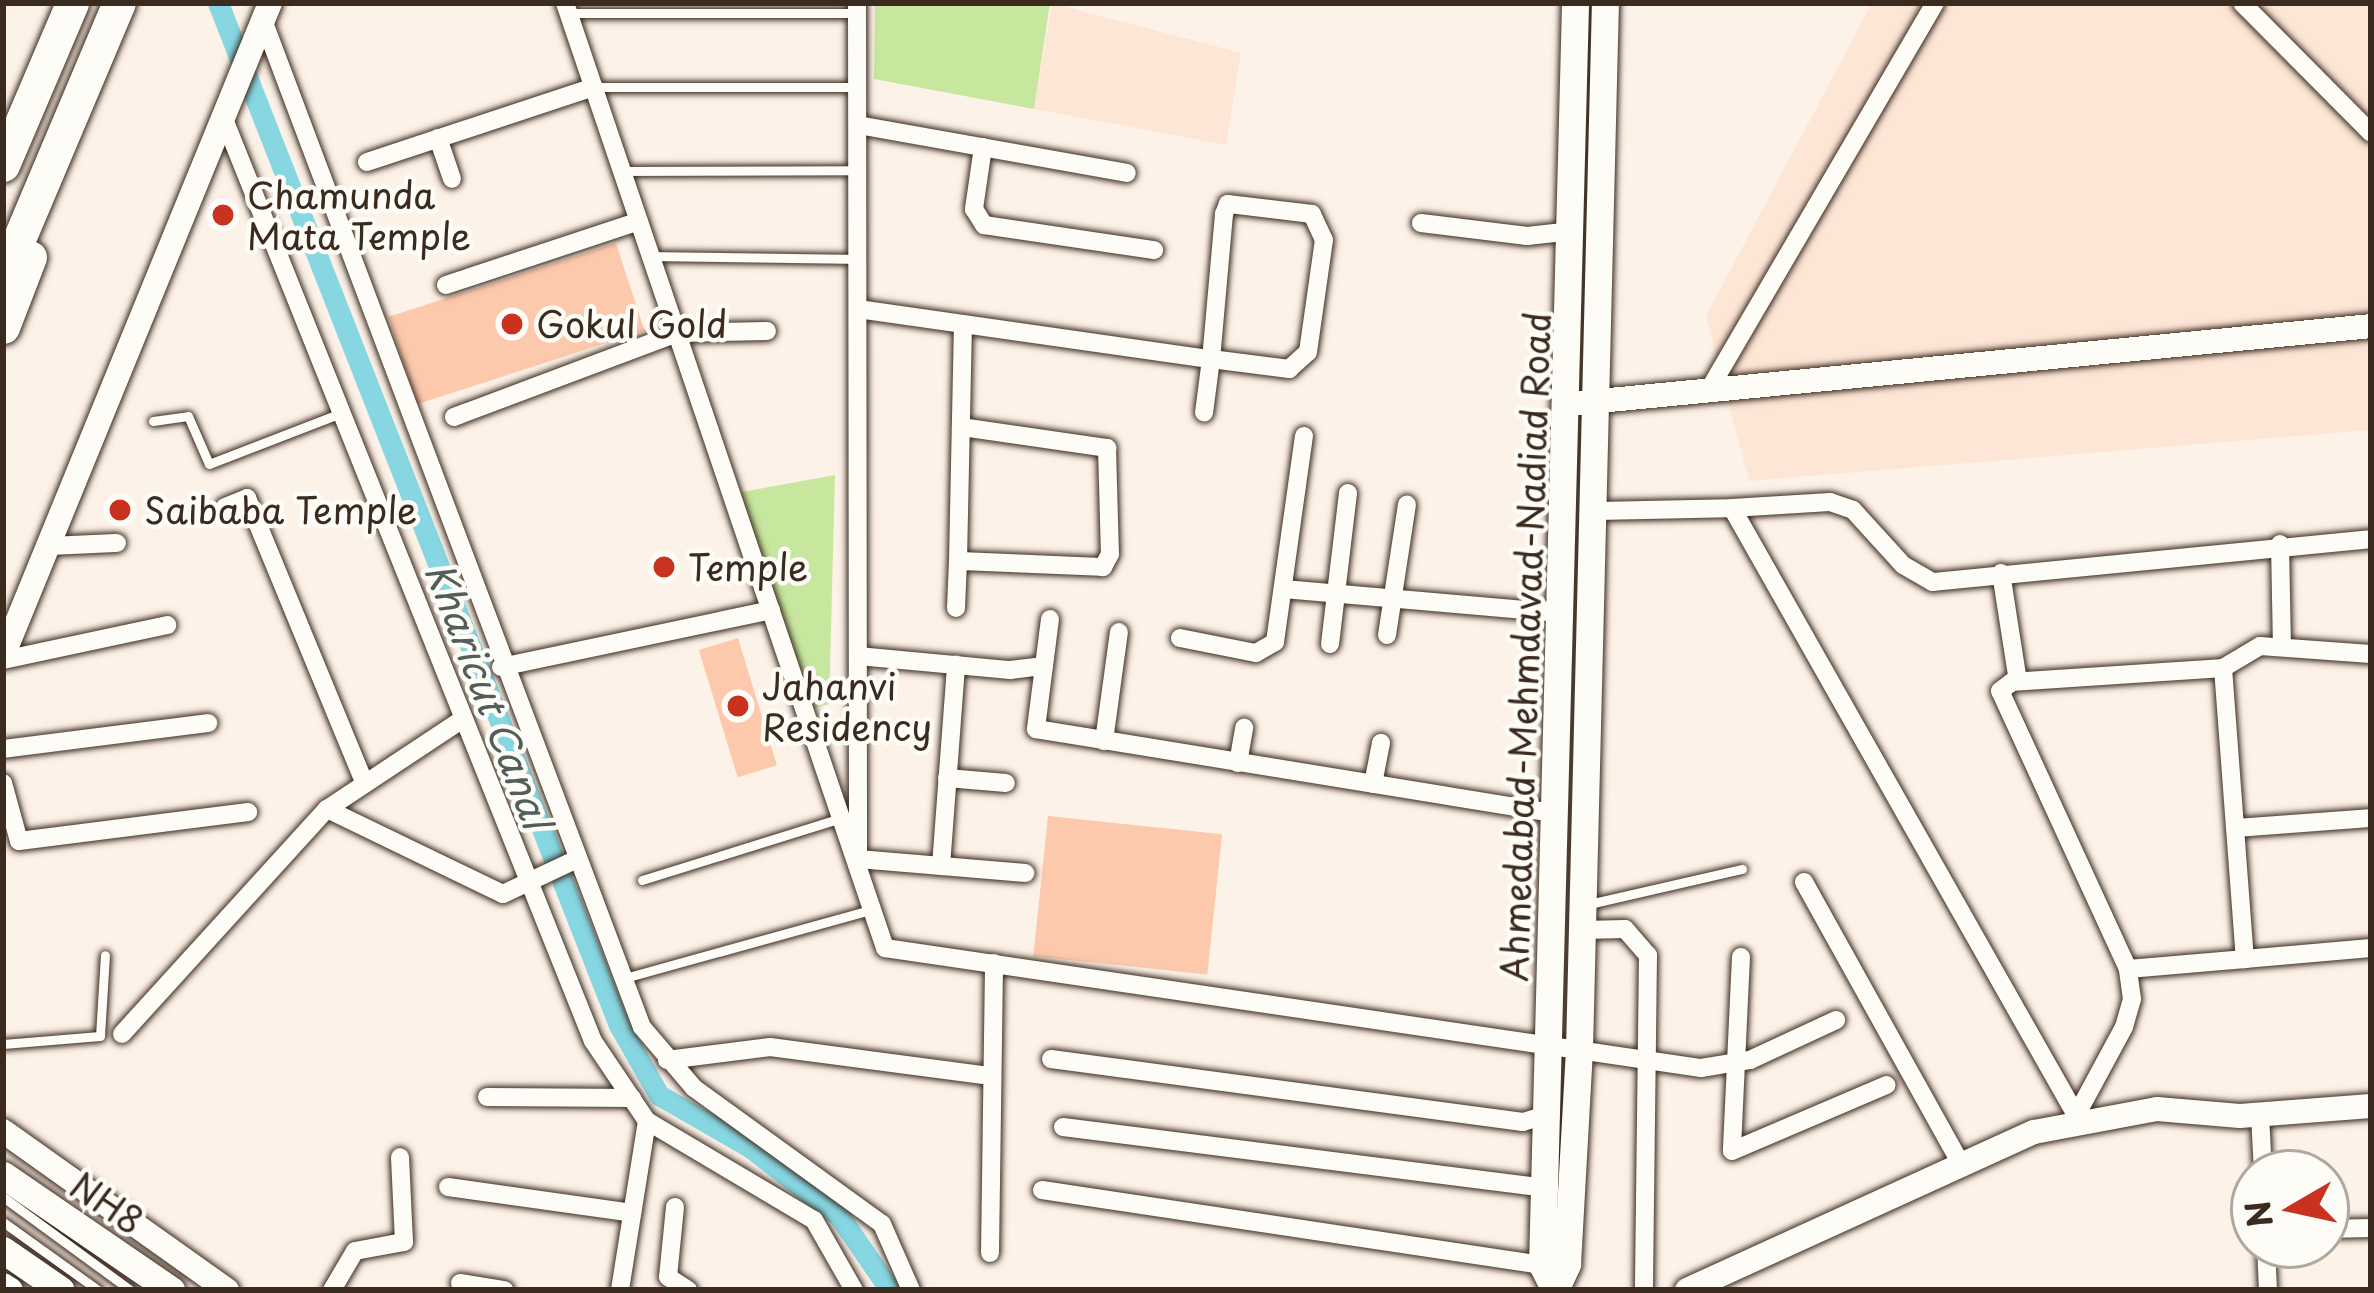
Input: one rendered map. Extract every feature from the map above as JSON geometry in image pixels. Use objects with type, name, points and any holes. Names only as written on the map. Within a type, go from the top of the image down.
[{"type":"highway","points":[[3,165],[71,3]]},
{"type":"highway","points":[[3,277],[118,3]]},
{"type":"highway","points":[[3,327],[43,222],[56,151]]},
{"type":"main road","name":"Ahmedabad-Mehmdavad-Nadiad Road","points":[[1550,1282],[1544,1188],[1559,613],[1582,403],[1574,231],[1575,3]]},
{"type":"main road","points":[[1550,1282],[1567,1264],[1579,1048],[1594,511],[1582,403],[1605,3]]},
{"type":"main road","name":"NH8","points":[[3,1175],[150,1285]]},
{"type":"main road","points":[[3,1250],[50,1287]]},
{"type":"street","points":[[1710,388],[1935,3]]},
{"type":"street","points":[[2242,3],[2371,133]]},
{"type":"street","points":[[567,8],[885,948],[1649,1059],[1733,1065],[1836,1020]]},
{"type":"street","points":[[857,8],[858,864]]},
{"type":"street","points":[[3,658],[266,11]]},
{"type":"street","points":[[266,11],[501,668],[621,980],[668,1060],[694,1088],[882,1224],[911,1290]]},
{"type":"street","points":[[367,161],[594,87]]},
{"type":"street","points":[[222,114],[464,719],[535,878],[593,1041],[647,1121],[814,1220],[854,1290]]},
{"type":"street","points":[[857,125],[1127,173]]},
{"type":"street","points":[[438,138],[452,179]]},
{"type":"street","points":[[983,147],[974,209],[984,225],[1154,250]]},
{"type":"street","points":[[858,309],[1211,359],[1289,369],[1304,363],[1324,240],[1312,214],[1228,204],[1211,359],[1204,413]]},
{"type":"street","points":[[446,285],[639,221]]},
{"type":"street","points":[[1421,224],[1527,236],[1574,231]]},
{"type":"street","points":[[956,608],[963,324]]},
{"type":"street","points":[[1582,403],[2371,326]]},
{"type":"street","points":[[454,417],[678,333],[767,331]]},
{"type":"street","points":[[958,561],[1085,570],[1103,567],[1110,554],[1107,448],[961,427]]},
{"type":"street","points":[[1180,638],[1268,651],[1284,589],[1304,436]]},
{"type":"street","points":[[1330,644],[1348,493]]},
{"type":"street","points":[[225,507],[247,498],[365,784]]},
{"type":"street","points":[[1594,511],[1829,502],[1852,510],[1915,576],[1933,582],[2280,544],[2371,539]]},
{"type":"street","points":[[1387,635],[1407,505]]},
{"type":"street","points":[[1732,508],[2073,1120]]},
{"type":"street","points":[[48,546],[117,542]]},
{"type":"street","points":[[2280,544],[2282,646]]},
{"type":"street","points":[[2001,573],[2018,681]]},
{"type":"street","points":[[1284,589],[1559,613]]},
{"type":"street","points":[[501,668],[771,610]]},
{"type":"street","points":[[1050,619],[1036,730],[1553,813]]},
{"type":"street","points":[[3,658],[167,626]]},
{"type":"street","points":[[1104,741],[1119,632]]},
{"type":"street","points":[[2246,958],[2223,668],[2234,655],[2282,646],[2371,654]]},
{"type":"street","points":[[858,656],[956,665],[1044,666]]},
{"type":"street","points":[[941,866],[956,665]]},
{"type":"street","points":[[2073,1120],[2124,1027],[2132,999],[2128,969],[2096,888],[2000,691],[2018,681],[2223,668]]},
{"type":"street","points":[[122,1034],[327,809],[464,719]]},
{"type":"street","points":[[3,748],[208,723]]},
{"type":"street","points":[[1238,763],[1244,728]]},
{"type":"street","points":[[1373,784],[1381,743]]},
{"type":"street","points":[[947,778],[1006,783]]},
{"type":"street","points":[[3,783],[19,841],[248,812]]},
{"type":"street","points":[[327,809],[503,894],[573,861]]},
{"type":"street","points":[[2235,828],[2371,818]]},
{"type":"street","points":[[858,864],[1024,873]]},
{"type":"street","points":[[1804,882],[1962,1166]]},
{"type":"street","points":[[1583,918],[1625,929],[1642,940],[1649,1059],[1644,1290]]},
{"type":"street","points":[[2128,969],[2371,949]]},
{"type":"street","points":[[1741,957],[1728,1140],[1736,1153],[1887,1084]]},
{"type":"street","points":[[990,1253],[994,963]]},
{"type":"street","points":[[668,1060],[770,1047],[989,1076]]},
{"type":"street","points":[[1051,1059],[1522,1121],[1546,1115]]},
{"type":"street","points":[[487,1097],[632,1098]]},
{"type":"street","points":[[1687,1290],[2073,1120],[2157,1109],[2260,1115],[2371,1106]]},
{"type":"street","points":[[2260,1115],[2262,1149]]},
{"type":"street","points":[[620,1290],[647,1121]]},
{"type":"street","points":[[1063,1127],[1544,1188]]},
{"type":"street","points":[[3,1131],[227,1290]]},
{"type":"street","points":[[332,1290],[356,1251],[404,1242],[400,1157]]},
{"type":"street","points":[[448,1187],[632,1213]]},
{"type":"street","points":[[1042,1190],[1550,1282]]},
{"type":"street","points":[[675,1207],[668,1277],[688,1290]]},
{"type":"street","points":[[150,1285],[168,1247]]},
{"type":"street","points":[[460,1282],[504,1290]]},
{"type":"street","points":[[3,1285],[10,1290]]},
{"type":"lane","points":[[567,8],[857,8]]},
{"type":"lane","points":[[594,87],[857,87]]},
{"type":"lane","points":[[621,171],[858,170]]},
{"type":"lane","points":[[651,256],[857,259]]},
{"type":"lane","points":[[153,421],[188,416],[209,464],[344,412]]},
{"type":"lane","points":[[642,880],[841,818]]},
{"type":"lane","points":[[1583,918],[1742,869]]},
{"type":"lane","points":[[621,980],[872,909]]},
{"type":"lane","points":[[3,1044],[100,1036],[105,956]]},
{"type":"lane","points":[[3,1197],[150,1285]]},
{"type":"lane","points":[[3,1222],[98,1290]]},
{"type":"shaded area","points":[[1052,3],[1241,53],[1226,145],[1034,109]]},
{"type":"shaded area","points":[[1872,3],[2371,3],[2371,430],[1749,481],[1706,316]]},
{"type":"green space","points":[[875,3],[1050,3],[1034,109],[874,79]]},
{"type":"green space","points":[[835,475],[829,704],[805,711],[731,494]]},
{"type":"building","name":"Gokul Gold","points":[[616,243],[644,330],[417,404],[389,317]]},
{"type":"building","name":"Jahanvi Residency","points":[[738,638],[777,765],[738,777],[699,650]]},
{"type":"building","points":[[1048,816],[1222,834],[1207,975],[1033,956]]},
{"type":"waterway","name":"Kharicut Canal","points":[[218,3],[619,1025],[659,1095],[751,1148],[840,1217],[890,1290]]},
{"type":"place","name":"Chamunda Mata Temple","points":[[223,215]]},
{"type":"place","name":"Gokul Gold","points":[[512,324]]},
{"type":"place","name":"Saibaba Temple","points":[[120,510]]},
{"type":"place","name":"Temple","points":[[664,567]]},
{"type":"place","name":"Jahanvi Residency","points":[[738,706]]}]
